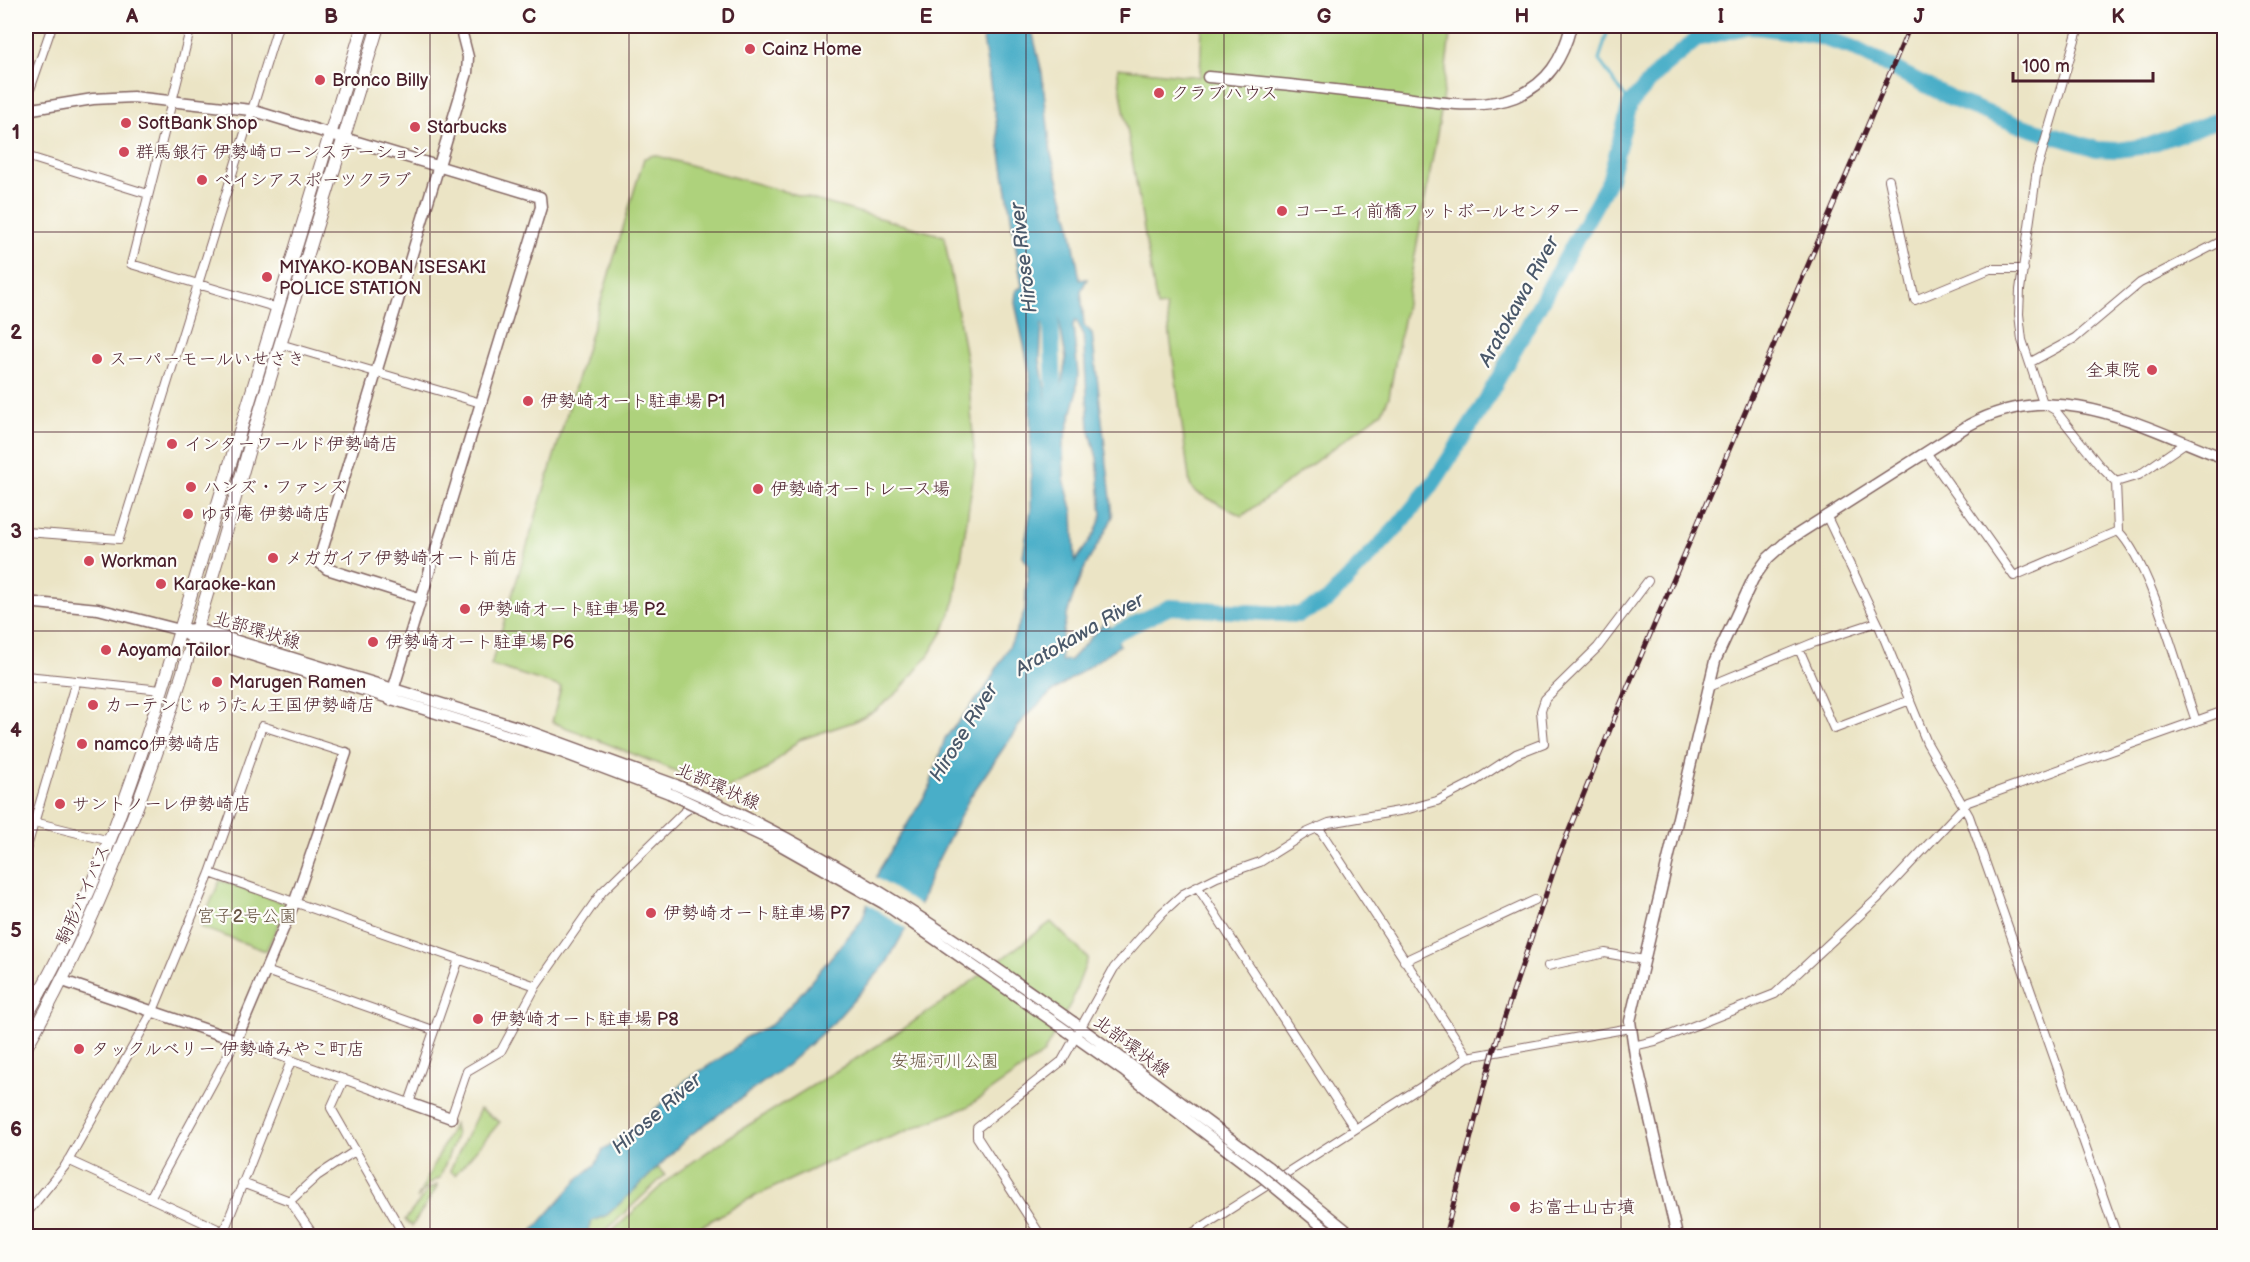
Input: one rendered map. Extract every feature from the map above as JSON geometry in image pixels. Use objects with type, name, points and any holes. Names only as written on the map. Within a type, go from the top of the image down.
[{"type":"main road","name":"駒形バイパス","points":[[26,1017],[66,942],[110,841],[180,630],[363,26]]},
{"type":"main road","name":"駒形バイパス","points":[[26,1047],[63,981],[103,896],[146,788],[195,634],[280,344],[378,26]]},
{"type":"street","points":[[26,101],[52,26]]},
{"type":"street","points":[[191,26],[131,264],[278,308]]},
{"type":"street","points":[[26,532],[119,539],[278,26]]},
{"type":"street","points":[[422,599],[327,569],[320,560],[467,73],[468,57],[460,26]]},
{"type":"street","points":[[1208,77],[1448,102],[1493,102],[1516,97],[1546,78],[1563,54],[1572,26]]},
{"type":"street","points":[[2079,26],[2037,169],[2030,204],[2019,314],[2022,340],[2043,403],[2055,410],[2098,464],[2116,482],[2118,531],[2124,537],[2148,580],[2196,721]]},
{"type":"street","points":[[26,110],[93,99],[133,97],[172,99],[251,110],[540,197],[541,202],[392,695]]},
{"type":"street","points":[[26,156],[148,194]]},
{"type":"street","points":[[1890,180],[1915,300],[1990,269],[2024,269]]},
{"type":"street","points":[[2031,362],[2075,338],[2140,283],[2224,240]]},
{"type":"street","points":[[280,344],[481,403]]},
{"type":"street","points":[[1677,1236],[1633,1046],[1630,1015],[1715,661],[1753,579],[1768,558],[1826,515],[1988,415],[2019,405],[2043,403],[2096,409],[2224,458]]},
{"type":"street","points":[[2116,482],[2139,475],[2185,443]]},
{"type":"street","points":[[1926,452],[2014,576],[2118,531]]},
{"type":"street","points":[[1826,515],[1877,622],[1936,762],[1969,816],[2117,1236]]},
{"type":"street","points":[[1041,1236],[976,1134],[977,1128],[1054,1069],[1074,1029],[1135,943],[1174,902],[1197,886],[1260,862],[1318,827],[1341,819],[1405,810],[1437,801],[1472,783],[1516,754],[1544,743],[1541,711],[1545,699],[1598,647],[1648,581]]},
{"type":"street","name":"北部環状線","points":[[26,602],[98,609],[195,634],[392,695],[673,789],[775,842],[883,903],[1074,1029],[1268,1167],[1353,1236]]},
{"type":"street","points":[[1709,686],[1798,649],[1877,622]]},
{"type":"street","points":[[1798,649],[1834,729],[1910,700]]},
{"type":"street","points":[[26,676],[161,690]]},
{"type":"street","points":[[26,850],[30,821],[76,681]]},
{"type":"street","points":[[1633,1046],[1666,1037],[1775,994],[1878,898],[1962,806],[2224,711]]},
{"type":"street","points":[[26,1214],[68,1160],[153,1011],[210,873],[262,726],[346,753],[295,901],[236,1040],[150,1198]]},
{"type":"street","points":[[63,981],[236,1040],[451,1118],[467,1071],[501,1051],[536,987],[602,892],[684,812],[717,791]]},
{"type":"street","points":[[30,821],[110,841]]},
{"type":"street","points":[[1318,827],[1468,1057]]},
{"type":"street","points":[[210,873],[536,987]]},
{"type":"street","points":[[1197,886],[1355,1129]]},
{"type":"street","points":[[1404,961],[1535,900]]},
{"type":"street","points":[[1548,966],[1605,953],[1644,960]]},
{"type":"street","points":[[409,1103],[459,959]]},
{"type":"street","points":[[266,970],[433,1030]]},
{"type":"street","points":[[1188,1236],[1468,1057],[1630,1028]]},
{"type":"street","name":"北部環状線","points":[[1074,1029],[1334,1236]]},
{"type":"street","points":[[68,1160],[223,1234],[291,1061]]},
{"type":"street","points":[[344,1079],[331,1108],[401,1230],[396,1236]]},
{"type":"street","points":[[290,1202],[317,1176],[356,1151]]},
{"type":"street","points":[[242,1183],[290,1202],[314,1236]]},
{"type":"green space","name":"コーエィ前橋フットボールセンター","points":[[1202,26],[1451,26],[1440,118],[1389,397],[1382,412],[1242,516],[1194,491],[1190,485],[1166,306],[1157,307],[1118,74],[1118,68],[1200,77]]},
{"type":"green space","name":"伊勢崎オートレース場","points":[[654,155],[944,236],[968,368],[975,465],[955,600],[944,630],[928,656],[899,691],[876,710],[853,722],[799,740],[766,770],[724,790],[552,722],[561,687],[491,665],[644,158]]},
{"type":"green space","name":"宮子2号公園","points":[[220,880],[284,903],[286,908],[266,951],[200,927]]},
{"type":"green space","name":"安堀河川公園","points":[[1051,922],[1088,958],[1071,1003],[1043,1054],[967,1107],[828,1162],[745,1201],[684,1236],[607,1236],[671,1177],[729,1137],[880,1044],[956,993]]},
{"type":"green space","points":[[480,1109],[500,1122],[455,1175],[450,1170]]},
{"type":"green space","points":[[454,1124],[456,1136],[440,1178],[430,1183],[417,1199]]},
{"type":"green space","points":[[657,1167],[665,1175],[600,1236],[585,1236],[592,1221],[607,1215]]},
{"type":"green space","points":[[437,1185],[412,1226],[405,1220],[429,1189]]},
{"type":"water","points":[[981,26],[1031,26],[1042,73],[1051,154],[1070,222],[1080,280],[1087,279],[1081,291],[1084,325],[1092,333],[1113,516],[1074,594],[1064,628],[1061,661],[1070,660],[1106,621],[1120,645],[1052,692],[1025,717],[970,797],[931,874],[922,900],[886,964],[834,1022],[787,1065],[689,1136],[607,1215],[592,1221],[585,1236],[528,1236],[579,1178],[595,1165],[603,1150],[642,1122],[686,1080],[730,1052],[746,1037],[771,1025],[796,999],[862,920],[879,870],[929,789],[945,738],[985,689],[1012,641],[1025,610],[1028,566],[1023,556],[1031,509],[1030,373],[1015,303],[1016,290],[1022,287]],"holes":[[[1051,315],[1058,315],[1066,358],[1056,418],[1051,424],[1040,360],[1042,324]],[[1076,320],[1083,333],[1089,428],[1097,458],[1102,515],[1095,533],[1075,562],[1073,512],[1064,479],[1063,445],[1076,397],[1078,374],[1073,325]]]},
{"type":"pier","points":[[874,876],[922,907],[908,930],[865,902]]},
{"type":"waterway","points":[[1609,26],[1599,60],[1630,104]]},
{"type":"waterway","name":"Aratokawa River","points":[[1099,648],[1114,634],[1170,607],[1298,615],[1327,601],[1398,526],[1434,482],[1481,409],[1609,181],[1630,104],[1660,70],[1697,39],[1749,26],[1813,35],[1851,47],[1959,102],[2016,124],[2097,149],[2117,150],[2146,146],[2224,118]]},
{"type":"waterway","name":"Hirose River","points":[[1050,294],[1056,439]]},
{"type":"railway","points":[[1445,1236],[1493,1052],[1559,855],[1617,712],[1910,26]]},
{"type":"place","name":"Cainz Home","points":[[750,49]]},
{"type":"place","name":"Bronco Billy","points":[[320,80]]},
{"type":"place","name":"クラブハウス","points":[[1159,93]]},
{"type":"place","name":"SoftBank Shop","points":[[126,123]]},
{"type":"place","name":"Starbucks","points":[[415,127]]},
{"type":"place","name":"群馬銀行 伊勢崎ローンステーション","points":[[124,152]]},
{"type":"place","name":"ベイシアスポーツクラブ","points":[[202,180]]},
{"type":"place","name":"コーエィ前橋フットボールセンター","points":[[1282,211]]},
{"type":"place","name":"MIYAKO-KOBAN ISESAKI POLICE STATION","points":[[267,277]]},
{"type":"place","name":"スーパーモールいせさき","points":[[97,359]]},
{"type":"place","name":"全東院","points":[[2152,370]]},
{"type":"place","name":"伊勢崎オート駐車場 P1","points":[[528,401]]},
{"type":"place","name":"インターワールド伊勢崎店","points":[[172,444]]},
{"type":"place","name":"ハンズ・ファンズ","points":[[191,487]]},
{"type":"place","name":"伊勢崎オートレース場","points":[[758,489]]},
{"type":"place","name":"ゆず庵 伊勢崎店","points":[[188,514]]},
{"type":"place","name":"メガガイア伊勢崎オート前店","points":[[273,558]]},
{"type":"place","name":"Workman","points":[[89,561]]},
{"type":"place","name":"Karaoke-kan","points":[[161,584]]},
{"type":"place","name":"伊勢崎オート駐車場 P2","points":[[465,609]]},
{"type":"place","name":"伊勢崎オート駐車場 P6","points":[[373,642]]},
{"type":"place","name":"Aoyama Tailor","points":[[106,650]]},
{"type":"place","name":"Marugen Ramen","points":[[217,682]]},
{"type":"place","name":"カーテンじゅうたん王国伊勢崎店","points":[[93,705]]},
{"type":"place","name":"namco伊勢崎店","points":[[82,744]]},
{"type":"place","name":"サントノーレ伊勢崎店","points":[[60,804]]},
{"type":"place","name":"伊勢崎オート駐車場 P7","points":[[651,913]]},
{"type":"place","name":"伊勢崎オート駐車場 P8","points":[[478,1019]]},
{"type":"place","name":"タックルベリー 伊勢崎みやこ町店","points":[[79,1049]]},
{"type":"place","name":"お富士山古墳","points":[[1515,1207]]}]
